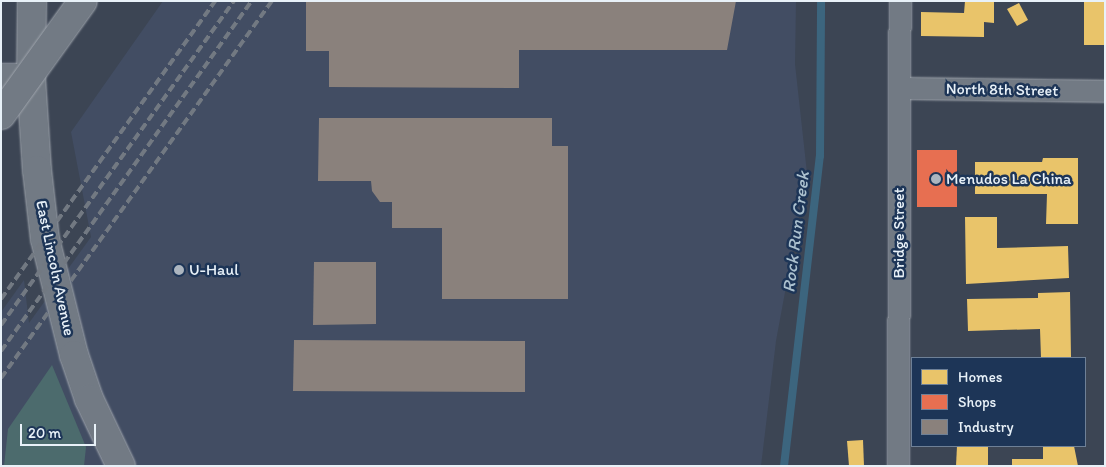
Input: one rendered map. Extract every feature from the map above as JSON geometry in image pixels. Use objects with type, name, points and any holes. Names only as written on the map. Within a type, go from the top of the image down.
[{"type":"main road","name":"East Lincoln Avenue","points":[[32,1],[31,78],[38,178],[54,277],[86,390],[121,466]]},
{"type":"main road","points":[[1,115],[83,1]]},
{"type":"main road","points":[[1,78],[31,78]]},
{"type":"street","name":"Bridge Street","points":[[898,466],[900,1]]},
{"type":"street","name":"North 8th Street","points":[[900,88],[1105,91]]},
{"type":"shaded area","points":[[163,1],[796,1],[795,64],[807,173],[776,341],[761,466],[1,466],[1,312],[24,280],[29,323],[91,237],[71,132]]},
{"type":"green space","points":[[52,365],[86,447],[84,466],[4,466],[8,429]]},
{"type":"building: Homes","points":[[965,1],[994,1],[994,23],[984,22],[984,37],[921,36],[921,12],[964,13]]},
{"type":"building: Homes","points":[[1084,1],[1105,1],[1105,45],[1084,45]]},
{"type":"building: Homes","points":[[1019,3],[1028,20],[1017,26],[1007,9]]},
{"type":"building: Homes","points":[[1043,158],[1078,158],[1078,224],[1046,224],[1047,194],[975,194],[975,162],[1042,162]]},
{"type":"building: Homes","points":[[965,217],[997,217],[997,248],[1068,246],[1069,278],[966,284]]},
{"type":"building: Homes","points":[[1070,292],[1071,357],[1041,357],[1040,329],[968,331],[967,299],[1038,298],[1038,293]]},
{"type":"building: Homes","points":[[863,440],[864,466],[849,466],[847,441]]},
{"type":"building: Homes","points":[[957,447],[988,447],[988,466],[956,466]]},
{"type":"building: Homes","points":[[1043,447],[1074,447],[1078,466],[1012,466],[1012,459],[1043,459]]},
{"type":"building: Shops","points":[[917,150],[957,150],[957,207],[917,207]]},
{"type":"building: Industry","points":[[306,1],[736,1],[727,50],[519,50],[519,88],[329,87],[329,51],[306,51]]},
{"type":"building: Industry","points":[[319,118],[552,118],[552,146],[568,146],[568,299],[442,299],[442,228],[392,228],[392,202],[380,202],[372,191],[371,181],[318,181]]},
{"type":"building: Industry","points":[[314,262],[376,262],[376,324],[313,325]]},
{"type":"building: Industry","points":[[294,340],[525,341],[525,392],[293,391]]},
{"type":"waterway","name":"Rock Run Creek","points":[[784,466],[820,156],[821,1]]},
{"type":"railway","points":[[1,299],[215,1]]},
{"type":"railway","points":[[1,325],[234,1]]},
{"type":"railway","points":[[1,351],[252,1]]},
{"type":"railway","points":[[1,378],[272,1]]},
{"type":"place","name":"Menudos La China","points":[[936,179]]},
{"type":"place","name":"U-Haul","points":[[179,270]]}]
